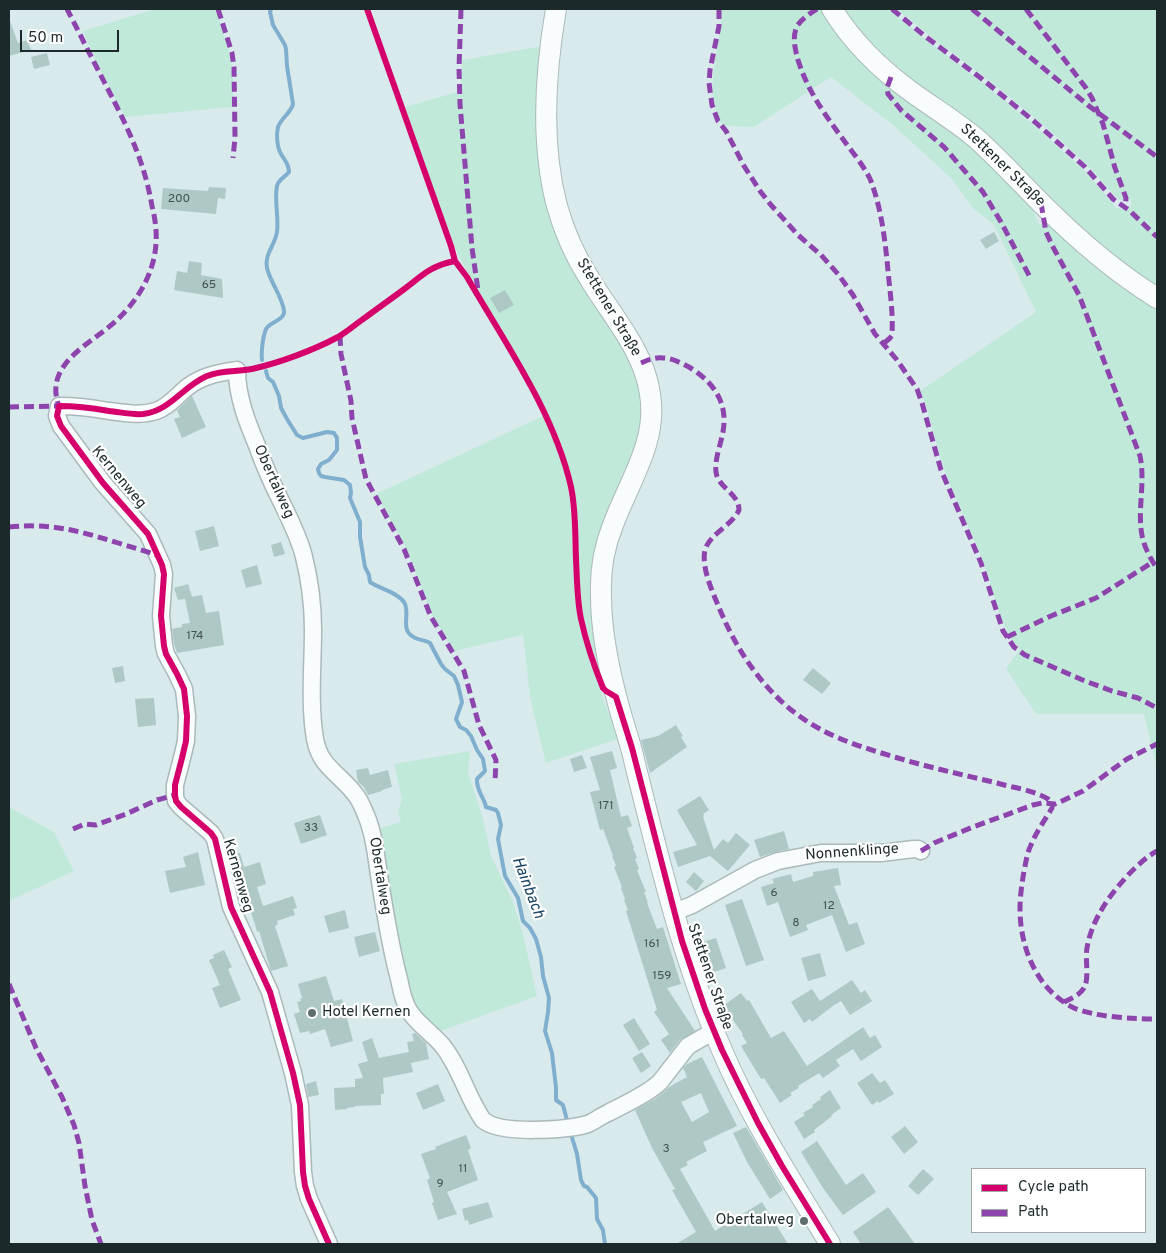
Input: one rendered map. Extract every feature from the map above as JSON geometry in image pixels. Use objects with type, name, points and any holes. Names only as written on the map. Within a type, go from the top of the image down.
[{"type":"main road","name":"Stettener Straße","points":[[556,9],[548,74],[547,122],[550,167],[557,204],[578,259],[637,355],[647,378],[652,403],[647,445],[612,525],[602,573],[601,592],[605,639],[618,705],[629,738],[689,963],[714,1031],[763,1132],[830,1244]]},
{"type":"main road","name":"Stettener Straße","points":[[832,9],[853,39],[885,72],[966,130],[994,155],[1073,234],[1128,278],[1157,298]]},
{"type":"street","name":"Kernenweg","points":[[237,370],[215,373],[202,378],[190,385],[164,407],[149,413],[130,414],[77,406],[59,406],[57,416],[61,426],[103,482],[148,534],[162,566],[164,574],[161,616],[164,646],[166,654],[184,689],[188,716],[184,749],[175,785],[175,798],[181,807],[211,833],[215,839],[233,914],[270,992],[299,1097],[305,1186],[329,1244]]},
{"type":"street","name":"Obertalweg","points":[[237,370],[238,388],[251,433],[270,479],[287,512],[304,557],[310,588],[313,620],[311,691],[312,716],[317,747],[326,765],[356,794],[369,822],[391,948],[407,1007],[413,1017],[446,1050],[481,1116],[492,1125],[513,1129],[536,1130],[577,1126],[594,1122],[655,1086],[688,1046],[714,1031]]},
{"type":"street","name":"Nonnenklinge","points":[[674,912],[692,905],[755,870],[778,861],[822,853],[881,854],[914,849],[921,851]]},
{"type":"green space","points":[[155,9],[216,9],[231,59],[233,107],[125,117],[83,31]]},
{"type":"green space","points":[[721,9],[824,9],[958,134],[1031,206],[1039,224],[1053,225],[1157,306],[1157,768],[1144,714],[1036,714],[1006,669],[1020,649],[1013,641],[999,612],[986,569],[945,471],[928,410],[920,391],[1036,312],[994,225],[973,208],[952,179],[893,125],[831,77],[754,127],[723,126],[716,112],[713,98],[714,68],[721,24]]},
{"type":"green space","points":[[842,9],[888,9],[1034,125],[1088,174],[1116,208],[1122,209],[1132,205],[1130,199],[1120,200],[1095,173],[1029,113],[897,9],[1157,9],[1157,287],[1111,254],[882,57]]},
{"type":"green space","points":[[543,46],[540,157],[642,391],[642,432],[616,494],[603,678],[592,648],[583,613],[579,572],[576,498],[562,446],[537,392],[458,255],[405,107],[461,91],[462,60]]},
{"type":"green space","points":[[543,416],[553,439],[568,489],[576,607],[579,625],[618,739],[546,763],[530,697],[523,635],[454,651],[431,613],[406,548],[376,494]]},
{"type":"green space","points":[[470,751],[468,772],[483,819],[491,856],[513,902],[523,934],[537,996],[435,1033],[412,1012],[374,830],[401,822],[398,811],[402,799],[394,764]]},
{"type":"green space","points":[[9,807],[54,832],[74,871],[9,901]]},
{"type":"building","points":[[9,21],[18,43],[27,40],[31,50],[9,56]]},
{"type":"building","points":[[47,53],[50,65],[34,69],[31,57]]},
{"type":"building","points":[[209,187],[226,188],[225,199],[218,198],[216,214],[161,209],[163,188],[208,191]]},
{"type":"building","points":[[994,232],[999,241],[986,249],[980,240]]},
{"type":"building","points":[[189,261],[202,263],[201,275],[222,279],[223,298],[174,290],[177,271],[187,273]]},
{"type":"building","points":[[505,290],[514,305],[499,313],[490,298]]},
{"type":"building","points":[[192,396],[206,427],[182,438],[174,419],[180,417],[177,410]]},
{"type":"building","points":[[214,526],[219,546],[200,551],[195,531]]},
{"type":"building","points":[[281,542],[285,554],[274,557],[271,545]]},
{"type":"building","points":[[257,565],[262,584],[246,588],[241,570]]},
{"type":"building","points":[[188,584],[192,597],[202,595],[206,613],[219,611],[224,645],[177,653],[172,629],[182,627],[182,624],[190,623],[185,599],[178,600],[174,588]]},
{"type":"building","points":[[123,666],[125,681],[115,683],[112,668]]},
{"type":"building","points":[[813,668],[831,683],[822,694],[803,680]]},
{"type":"building","points":[[154,698],[156,725],[138,727],[135,699]]},
{"type":"building","points":[[676,725],[687,747],[650,773],[641,740],[658,736]]},
{"type":"building","points":[[612,751],[617,768],[610,770],[621,817],[628,815],[632,826],[627,828],[637,858],[635,859],[639,869],[637,870],[646,892],[644,892],[647,903],[657,929],[663,927],[681,984],[667,988],[695,1031],[680,1040],[670,1053],[661,1040],[669,1034],[654,1012],[657,1010],[626,911],[628,910],[622,887],[614,867],[616,866],[603,829],[600,830],[590,792],[600,790],[590,757]]},
{"type":"building","points":[[582,755],[587,768],[574,772],[570,759]]},
{"type":"building","points":[[368,768],[370,775],[388,770],[392,787],[368,795],[364,787],[358,782],[356,770]]},
{"type":"building","points":[[700,796],[709,810],[703,814],[703,817],[714,850],[723,839],[728,843],[736,833],[750,845],[728,871],[710,856],[678,867],[673,852],[697,845],[677,810]]},
{"type":"building","points":[[320,815],[327,835],[301,844],[294,823]]},
{"type":"building","points":[[784,831],[789,849],[760,857],[754,840]]},
{"type":"building","points":[[198,852],[205,885],[170,893],[165,871],[186,867],[183,857]]},
{"type":"building","points":[[240,853],[244,867],[260,862],[266,884],[257,887],[263,906],[293,896],[297,908],[293,909],[295,915],[277,921],[278,924],[275,926],[288,966],[271,971],[259,931],[257,932],[243,888],[240,889],[230,855]]},
{"type":"building","points":[[838,868],[841,885],[834,886],[849,925],[857,922],[865,944],[846,952],[832,915],[806,925],[808,930],[790,937],[778,902],[767,906],[761,887],[774,883],[772,879],[791,874],[793,882],[813,876],[813,872]]},
{"type":"building","points":[[694,872],[704,881],[696,891],[686,882]]},
{"type":"building","points":[[742,899],[764,960],[746,966],[725,905]]},
{"type":"building","points":[[345,910],[349,928],[329,933],[324,916]]},
{"type":"building","points":[[375,932],[380,951],[359,957],[354,937]]},
{"type":"building","points":[[716,938],[726,968],[708,974],[697,944]]},
{"type":"building","points":[[224,950],[232,967],[228,969],[241,1000],[220,1008],[212,988],[220,985],[209,960],[214,958],[213,955]]},
{"type":"building","points":[[820,953],[826,976],[808,981],[801,958]]},
{"type":"building","points":[[326,976],[334,1001],[342,999],[353,1041],[331,1047],[325,1029],[310,1034],[309,1031],[300,1033],[294,1014],[300,1012],[297,1002],[301,1001],[300,999],[302,998],[298,984]]},
{"type":"building","points":[[852,980],[861,993],[865,990],[872,1001],[850,1015],[841,1001],[812,1022],[810,1019],[804,1023],[791,1002],[812,989],[820,1001]]},
{"type":"building","points":[[741,993],[747,1001],[749,1000],[771,1038],[784,1031],[807,1066],[863,1027],[870,1038],[875,1035],[882,1047],[861,1061],[853,1049],[836,1060],[840,1066],[823,1078],[819,1073],[798,1086],[799,1088],[790,1093],[792,1095],[780,1103],[764,1078],[761,1079],[741,1046],[747,1043],[743,1034],[723,1006]]},
{"type":"building","points":[[634,1018],[650,1044],[639,1051],[623,1025]]},
{"type":"building","points":[[415,1033],[426,1043],[429,1059],[411,1063],[413,1072],[383,1078],[384,1094],[381,1094],[381,1105],[355,1106],[335,1110],[334,1088],[355,1087],[355,1079],[363,1078],[358,1064],[368,1061],[362,1042],[372,1038],[379,1058],[409,1052],[407,1042],[414,1041],[412,1034]]},
{"type":"building","points":[[642,1052],[651,1066],[641,1073],[632,1058]]},
{"type":"building","points":[[702,1057],[737,1126],[703,1142],[707,1151],[686,1162],[688,1165],[680,1169],[715,1231],[762,1202],[788,1244],[676,1244],[696,1232],[672,1190],[675,1189],[652,1148],[635,1110],[687,1077],[683,1068]],"holes":[[[701,1093],[709,1112],[692,1122],[681,1102]]]},
{"type":"building","points":[[872,1073],[880,1083],[885,1080],[894,1094],[872,1105],[857,1083]]},
{"type":"building","points":[[316,1081],[319,1095],[308,1097],[306,1084]]},
{"type":"building","points":[[438,1084],[445,1101],[423,1110],[416,1093]]},
{"type":"building","points":[[830,1090],[841,1108],[814,1130],[815,1132],[804,1139],[794,1122],[805,1115],[803,1113],[813,1107],[812,1105],[821,1099],[820,1097]]},
{"type":"building","points":[[905,1126],[918,1142],[904,1154],[891,1137]]},
{"type":"building","points":[[746,1127],[783,1190],[770,1199],[747,1162],[733,1133]]},
{"type":"building","points":[[466,1135],[471,1148],[468,1150],[478,1180],[447,1192],[457,1214],[438,1220],[427,1180],[430,1178],[421,1154]]},
{"type":"building","points":[[817,1141],[846,1185],[863,1173],[876,1192],[843,1215],[823,1188],[801,1152]]},
{"type":"building","points":[[923,1169],[934,1179],[918,1195],[908,1186]]},
{"type":"building","points":[[488,1202],[493,1217],[469,1225],[468,1220],[465,1221],[462,1209]]},
{"type":"building","points":[[888,1207],[915,1244],[861,1244],[853,1232]]},
{"type":"waterway","name":"Hainbach","points":[[262,360],[266,329],[284,314],[283,306],[266,263],[277,232],[277,186],[280,180],[289,172],[288,165],[279,148],[277,130],[293,104],[286,49],[273,25],[271,9]]},
{"type":"waterway","name":"Hainbach","points":[[266,371],[279,396],[281,408],[297,435],[303,438],[327,432],[334,433],[337,438],[337,450],[318,469],[321,476],[344,480],[350,485],[350,498],[360,522],[360,537],[365,567],[370,582],[393,593],[404,602],[407,611],[406,625],[408,633],[430,643],[441,664],[454,676],[458,685],[462,702],[456,719],[460,727],[471,736],[483,759],[485,771],[477,779],[478,787],[486,807],[496,810],[498,813],[501,825],[498,839],[505,876],[518,898],[523,921],[530,928],[536,939],[541,957],[543,976],[549,998],[545,1031],[552,1053],[556,1100],[563,1105],[568,1124]]},
{"type":"waterway","name":"Hainbach","points":[[570,1131],[577,1154],[581,1180],[584,1186],[596,1198],[597,1219],[603,1230],[605,1244]]},
{"type":"marked path","points":[[9,407],[59,406],[56,391],[58,377],[65,365],[74,354],[120,317],[134,301],[145,284],[155,254],[156,225],[148,187],[137,151],[122,117],[67,9]]},
{"type":"marked path","points":[[218,9],[232,53],[234,67],[235,138],[233,158]]},
{"type":"marked path","points":[[461,9],[460,104],[472,248],[478,290]]},
{"type":"marked path","points":[[719,9],[719,26],[709,83],[712,105],[718,121],[726,131],[744,166],[760,191],[798,235],[821,255],[838,274],[853,295],[875,334],[897,360],[917,389],[941,470],[981,563],[1003,631],[1014,647],[1025,655],[1085,681],[1138,698],[1157,708]]},
{"type":"marked path","points":[[817,9],[806,16],[795,30],[796,52],[802,72],[812,93],[864,168],[876,196],[885,244],[892,315],[892,335],[883,344]]},
{"type":"marked path","points":[[892,9],[1035,122],[1085,167],[1113,199],[1130,211],[1157,237]]},
{"type":"marked path","points":[[972,9],[1089,106],[1157,157]]},
{"type":"marked path","points":[[1026,9],[1092,98],[1103,124],[1115,168],[1126,198],[1125,207]]},
{"type":"marked path","points":[[891,77],[887,88],[888,94],[901,110],[944,147],[983,192],[1031,279]]},
{"type":"marked path","points":[[1041,203],[1046,232],[1079,295],[1140,456],[1142,467],[1141,530],[1143,540],[1157,568]]},
{"type":"marked path","points":[[340,336],[341,354],[351,401],[352,418],[366,479],[404,549],[431,617],[464,671],[479,725],[496,760],[495,782]]},
{"type":"marked path","points":[[641,363],[654,358],[666,358],[689,367],[709,383],[722,405],[724,428],[716,460],[716,472],[720,482],[736,499],[739,510],[736,516],[711,539],[705,550],[704,563],[710,586],[726,624],[735,642],[758,676],[786,706],[820,729],[839,738],[910,762],[1030,791],[1049,800],[1052,803],[1052,808],[1035,835],[1028,851],[1021,894],[1020,909],[1023,938],[1033,966],[1050,990],[1074,1008],[1103,1015],[1157,1019]]},
{"type":"marked path","points":[[9,527],[37,526],[63,528],[159,556]]},
{"type":"marked path","points":[[1007,637],[1051,616],[1096,598],[1153,562]]},
{"type":"marked path","points":[[921,851],[934,843],[1033,805],[1060,802],[1083,791],[1127,759],[1157,744]]},
{"type":"marked path","points":[[73,829],[85,824],[96,825],[157,800],[175,795]]},
{"type":"marked path","points":[[1064,1002],[1079,994],[1085,986],[1089,937],[1102,908],[1128,875],[1157,851]]},
{"type":"marked path","points":[[9,984],[36,1048],[62,1097],[74,1125],[79,1143],[92,1220],[101,1244]]},
{"type":"cycle path","points":[[367,9],[455,261],[467,277],[527,379],[541,405],[563,459],[574,505],[578,597],[583,628],[590,654],[603,688],[616,697],[632,748],[682,941],[705,1009],[722,1050],[758,1123],[830,1244]]},
{"type":"cycle path","points":[[329,1244],[305,1186],[300,1105],[270,992],[231,907],[215,839],[211,833],[176,801],[175,785],[186,741],[187,716],[184,689],[166,654],[164,646],[161,616],[164,574],[162,565],[148,534],[103,483],[61,426],[57,416],[59,406],[84,407],[134,414],[153,412],[169,403],[198,380],[207,376],[262,366],[296,356],[329,342],[427,272],[455,261]]},
{"type":"place","name":"Hotel Kernen","points":[[312,1013]]},
{"type":"place","name":"Obertalweg","points":[[804,1221]]}]
